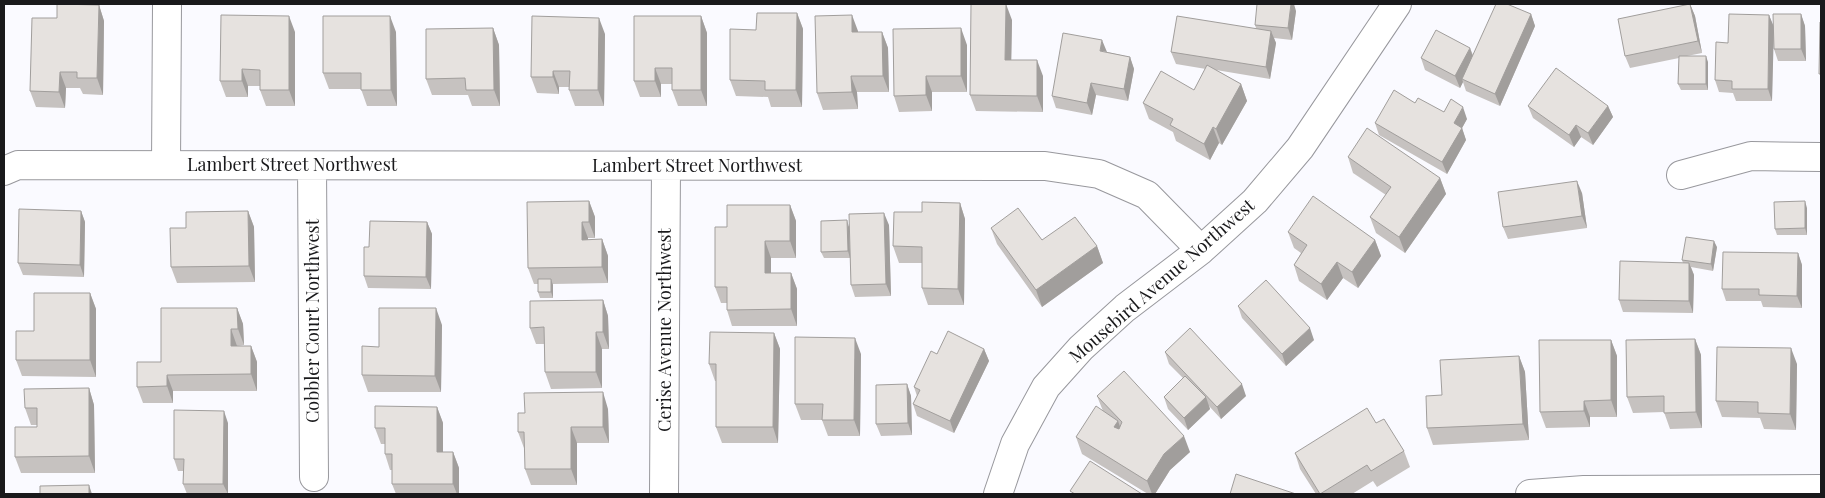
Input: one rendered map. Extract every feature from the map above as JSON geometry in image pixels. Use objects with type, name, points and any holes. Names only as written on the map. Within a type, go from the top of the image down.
[{"type":"street","points":[[166,165],[167,4]]},
{"type":"street","name":"Mousebird Avenue Northwest","points":[[998,494],[1015,444],[1046,387],[1081,348],[1125,308],[1201,250],[1255,202],[1300,148],[1397,4]]},
{"type":"street","points":[[1680,175],[1751,156],[1821,157]]},
{"type":"street","name":"Lambert Street Northwest","points":[[4,171],[18,165],[1045,166],[1099,174],[1147,195],[1201,250]]},
{"type":"street","name":"Cobbler Court Northwest","points":[[312,166],[314,477]]},
{"type":"street","name":"Cerise Avenue Northwest","points":[[664,494],[666,166]]},
{"type":"street","points":[[1530,494],[1584,490],[1821,489]]},
{"type":"building","points":[[57,4],[99,5],[97,78],[77,78],[77,72],[60,72],[59,92],[30,91],[32,18],[57,18]]},
{"type":"building","points":[[971,4],[1006,4],[1005,60],[1037,60],[1037,96],[970,95]]},
{"type":"building","points":[[1257,4],[1291,4],[1288,28],[1255,25]]},
{"type":"building","points":[[1496,4],[1507,4],[1531,14],[1495,94],[1462,79]]},
{"type":"building","points":[[1690,4],[1698,41],[1625,56],[1618,19]]},
{"type":"building","points":[[757,13],[797,13],[796,90],[765,90],[765,81],[730,80],[730,29],[756,30]]},
{"type":"building","points":[[1729,14],[1769,15],[1768,89],[1732,89],[1732,81],[1715,80],[1716,42],[1728,43]]},
{"type":"building","points":[[1773,14],[1801,14],[1801,49],[1774,49]]},
{"type":"building","points":[[221,15],[289,16],[289,90],[260,90],[260,70],[242,69],[242,81],[220,81]]},
{"type":"building","points":[[852,15],[852,32],[882,32],[883,76],[851,76],[852,92],[817,93],[815,16]]},
{"type":"building","points":[[323,16],[390,16],[391,90],[361,90],[361,73],[323,73]]},
{"type":"building","points":[[532,16],[599,18],[598,90],[569,90],[570,71],[553,71],[553,77],[531,77]]},
{"type":"building","points":[[634,16],[701,16],[701,90],[672,90],[672,68],[655,68],[655,81],[634,81]]},
{"type":"building","points":[[1177,16],[1271,31],[1266,67],[1171,52]]},
{"type":"building","points":[[1820,22],[1821,74],[1819,74]]},
{"type":"building","points":[[493,28],[494,90],[466,90],[465,78],[426,79],[426,29]]},
{"type":"building","points":[[961,28],[961,76],[926,76],[926,95],[894,96],[893,29]]},
{"type":"building","points":[[1436,30],[1470,48],[1455,76],[1421,58]]},
{"type":"building","points":[[1063,33],[1102,40],[1100,51],[1130,57],[1124,89],[1091,83],[1087,103],[1052,96]]},
{"type":"building","points":[[1679,56],[1706,56],[1706,84],[1678,84]]},
{"type":"building","points":[[1207,65],[1241,84],[1216,129],[1213,127],[1204,144],[1170,125],[1173,119],[1143,103],[1161,71],[1194,90]]},
{"type":"building","points":[[1556,68],[1608,106],[1588,133],[1576,125],[1569,135],[1528,106]]},
{"type":"building","points":[[1394,90],[1415,103],[1418,98],[1444,112],[1451,99],[1463,107],[1454,123],[1462,128],[1442,162],[1375,123]]},
{"type":"building","points":[[1367,128],[1440,178],[1399,237],[1370,217],[1391,187],[1348,157]]},
{"type":"building","points":[[1577,181],[1582,216],[1503,227],[1498,192]]},
{"type":"building","points":[[1313,196],[1375,240],[1352,272],[1337,262],[1321,284],[1294,265],[1307,245],[1288,232]]},
{"type":"building","points":[[589,201],[589,222],[582,222],[582,240],[602,239],[602,267],[528,268],[527,202]]},
{"type":"building","points":[[1805,201],[1805,228],[1775,229],[1774,202]]},
{"type":"building","points":[[922,202],[960,203],[958,289],[922,288],[922,247],[893,246],[894,212],[922,212]]},
{"type":"building","points":[[727,205],[790,205],[790,241],[765,241],[765,273],[791,273],[791,309],[727,310],[727,287],[715,287],[715,227],[727,227]]},
{"type":"building","points":[[1018,208],[1042,240],[1075,217],[1097,246],[1036,290],[991,228]]},
{"type":"building","points":[[19,209],[81,211],[80,265],[18,263]]},
{"type":"building","points":[[248,211],[249,266],[171,267],[170,228],[186,228],[186,212]]},
{"type":"building","points":[[884,213],[886,284],[851,285],[849,214]]},
{"type":"building","points":[[847,220],[848,251],[821,252],[821,221]]},
{"type":"building","points":[[370,221],[427,222],[426,277],[364,276],[364,247],[369,247]]},
{"type":"building","points":[[1686,237],[1714,241],[1711,264],[1682,260]]},
{"type":"building","points":[[1723,252],[1798,253],[1797,296],[1759,295],[1759,289],[1722,289]]},
{"type":"building","points":[[1620,261],[1689,263],[1689,301],[1619,300]]},
{"type":"building","points":[[538,279],[551,279],[551,292],[538,292]]},
{"type":"building","points":[[1266,280],[1310,328],[1282,354],[1238,306]]},
{"type":"building","points":[[34,293],[90,293],[90,360],[16,360],[16,331],[34,331]]},
{"type":"building","points":[[603,300],[603,332],[596,332],[596,372],[545,372],[544,327],[530,328],[530,301]]},
{"type":"building","points":[[161,308],[237,308],[238,329],[231,329],[231,346],[251,346],[251,374],[167,375],[167,386],[137,387],[137,362],[161,362]]},
{"type":"building","points":[[379,308],[436,308],[435,376],[362,375],[362,346],[379,347]]},
{"type":"building","points":[[1190,328],[1242,384],[1217,407],[1165,352]]},
{"type":"building","points":[[948,331],[984,349],[950,421],[913,404],[920,390],[914,387],[931,351],[937,354]]},
{"type":"building","points":[[710,332],[774,333],[773,427],[716,427],[716,364],[709,364]]},
{"type":"building","points":[[795,337],[855,338],[854,420],[822,420],[823,404],[795,404]]},
{"type":"building","points":[[1695,339],[1696,412],[1664,413],[1664,396],[1627,397],[1626,340]]},
{"type":"building","points":[[1539,340],[1611,340],[1611,400],[1584,401],[1584,411],[1540,412]]},
{"type":"building","points":[[1717,347],[1791,348],[1790,414],[1758,413],[1758,402],[1716,401]]},
{"type":"building","points":[[1519,356],[1523,424],[1427,428],[1426,396],[1442,395],[1440,360]]},
{"type":"building","points":[[1124,371],[1184,436],[1164,454],[1147,481],[1076,437],[1096,406],[1118,421],[1114,427],[1119,429],[1122,422],[1097,396]]},
{"type":"building","points":[[1185,376],[1206,397],[1184,418],[1164,397]]},
{"type":"building","points":[[907,384],[908,423],[876,424],[876,385]]},
{"type":"building","points":[[89,388],[89,456],[15,457],[15,427],[37,427],[37,408],[25,408],[24,389]]},
{"type":"building","points":[[603,392],[603,427],[571,427],[571,469],[525,469],[524,432],[518,432],[518,413],[525,413],[524,393]]},
{"type":"building","points":[[375,406],[437,407],[437,452],[453,452],[453,484],[392,484],[392,454],[385,454],[385,428],[375,428]]},
{"type":"building","points":[[1367,408],[1376,423],[1384,419],[1404,451],[1371,471],[1367,465],[1320,494],[1295,453]]},
{"type":"building","points":[[174,410],[224,411],[223,484],[183,484],[184,459],[174,459]]},
{"type":"building","points":[[1090,461],[1142,494],[1075,494],[1070,491]]},
{"type":"building","points":[[1236,474],[1296,494],[1230,494]]},
{"type":"building","points":[[89,485],[89,494],[40,494],[40,486]]}]
